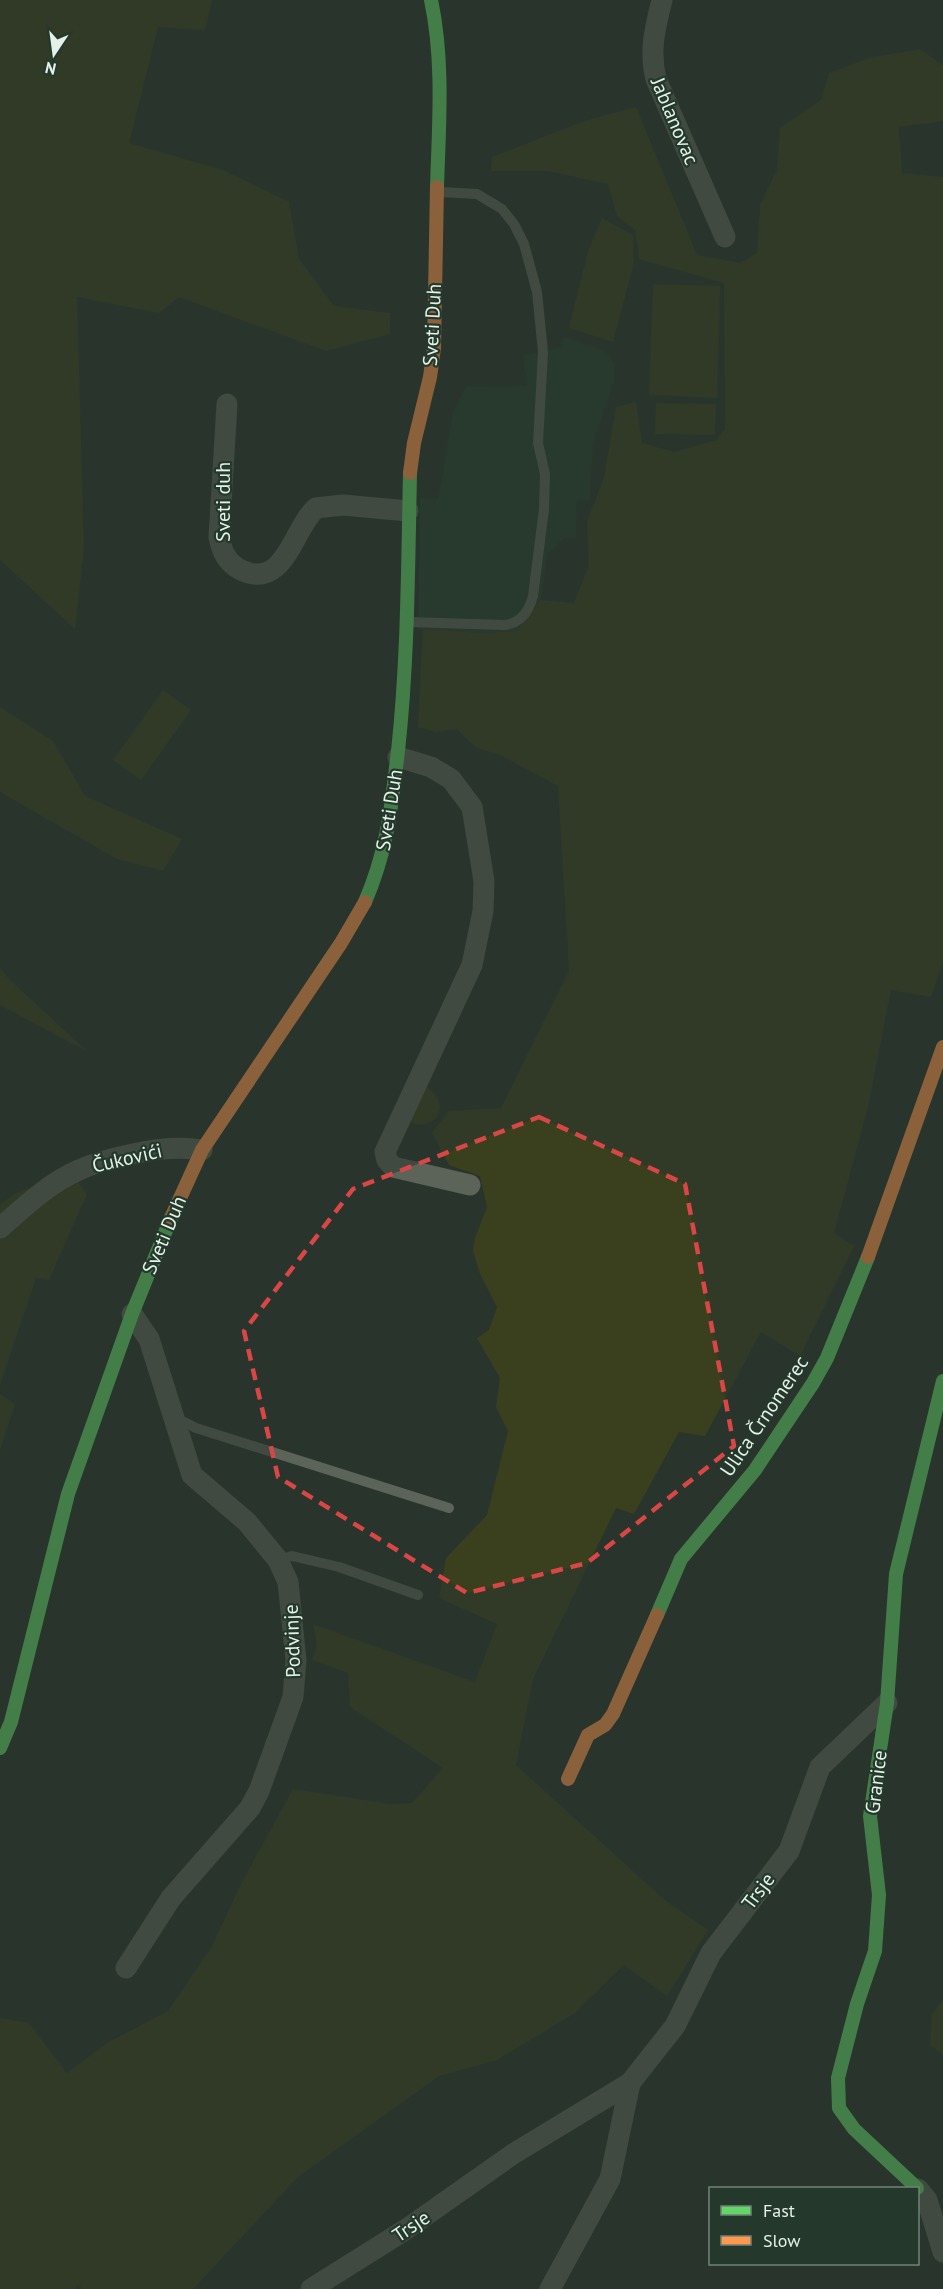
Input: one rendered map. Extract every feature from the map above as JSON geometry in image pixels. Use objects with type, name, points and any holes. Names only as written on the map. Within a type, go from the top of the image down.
[{"type":"main road","name":"Sveti Duh","points":[[0,1748],[11,1722],[68,1494],[132,1314],[202,1150],[341,943],[365,901],[387,842],[398,757],[407,622],[408,511],[412,458],[430,378],[434,348],[440,67],[436,23],[431,0]]},
{"type":"main road","name":"Ulica Črnomerec","points":[[568,1779],[588,1735],[605,1725],[613,1714],[681,1559],[755,1470],[827,1358],[865,1265],[943,1047]]},
{"type":"main road","name":"Granice","points":[[915,2187],[854,2129],[839,2108],[838,2078],[857,2004],[875,1951],[879,1895],[870,1816],[887,1703],[896,1574],[943,1381]]},
{"type":"street","name":"Jablanovac","points":[[662,0],[652,41],[652,63],[656,79],[726,237]]},
{"type":"street","name":"Sveti duh","points":[[227,404],[219,537],[225,557],[234,566],[254,574],[272,570],[287,555],[304,521],[316,508],[343,505],[408,511]]},
{"type":"street","name":"Sveti Duh","points":[[398,757],[431,767],[451,779],[472,807],[484,881],[483,911],[472,965],[385,1152],[387,1160],[393,1167],[470,1185]]},
{"type":"street","name":"Čukovići","points":[[0,1228],[39,1195],[77,1171],[105,1160],[156,1149],[184,1147],[202,1150]]},
{"type":"street","name":"Podvinje","points":[[126,1968],[171,1898],[244,1816],[259,1791],[293,1697],[296,1660],[288,1582],[279,1560],[247,1522],[192,1475],[162,1374],[149,1339],[132,1314]]},
{"type":"street","name":"Trsje","points":[[311,2289],[405,2230],[513,2154],[630,2083],[675,2026],[711,1953],[789,1851],[820,1767],[887,1703]]},
{"type":"street","name":"Trsje","points":[[550,2289],[610,2179],[630,2083]]},
{"type":"street","name":"Granice","points":[[919,2191],[927,2200],[943,2252]]},
{"type":"lane","points":[[407,622],[505,625],[521,620],[530,607],[544,509],[544,462],[538,443],[543,345],[537,292],[524,244],[514,224],[502,209],[477,194],[438,192]]},
{"type":"lane","points":[[173,1416],[196,1428],[449,1508]]},
{"type":"lane","points":[[279,1560],[292,1556],[339,1567],[418,1595]]},
{"type":"highlighted area","points":[[539,1117],[685,1184],[734,1446],[587,1563],[467,1593],[278,1477],[244,1331],[353,1189]]},
{"type":"shaded area","points":[[0,0],[212,0],[205,30],[158,27],[129,143],[223,170],[289,202],[299,259],[334,306],[390,313],[390,334],[326,351],[179,297],[159,313],[77,297],[84,550],[75,629],[0,560]]},
{"type":"shaded area","points":[[920,49],[943,65],[943,121],[899,127],[902,173],[943,177],[943,961],[931,997],[891,990],[868,1107],[834,1233],[854,1246],[800,1356],[761,1332],[705,1436],[679,1432],[634,1514],[616,1508],[533,1679],[516,1765],[666,1901],[708,1930],[667,1996],[624,1965],[575,2013],[497,2060],[439,2076],[298,2177],[193,2289],[83,2289],[77,2284],[76,2289],[0,2289],[0,2018],[29,2023],[67,2073],[107,2043],[168,2011],[212,1946],[242,1882],[293,1789],[390,1804],[412,1803],[443,1768],[350,1707],[348,1673],[312,1660],[317,1645],[313,1624],[475,1682],[497,1624],[439,1598],[446,1558],[487,1515],[508,1431],[496,1407],[500,1378],[477,1338],[489,1330],[497,1307],[480,1274],[473,1251],[475,1238],[487,1207],[480,1176],[449,1165],[432,1133],[449,1111],[501,1108],[569,971],[558,786],[502,756],[475,747],[457,729],[436,732],[418,727],[423,629],[480,633],[517,631],[541,600],[574,603],[589,565],[587,522],[604,477],[616,407],[636,402],[642,443],[675,452],[716,440],[725,429],[724,283],[639,259],[635,230],[617,216],[608,184],[548,171],[491,171],[492,157],[587,120],[636,107],[697,255],[740,263],[757,253],[760,205],[777,170],[780,128],[821,100],[829,73],[869,58]]},
{"type":"shaded area","points":[[602,218],[633,235],[634,263],[613,342],[569,328],[588,251]]},
{"type":"shaded area","points":[[653,284],[720,286],[717,398],[649,395]]},
{"type":"shaded area","points":[[563,337],[605,351],[615,364],[614,382],[593,444],[590,500],[577,501],[576,539],[565,538],[548,553],[541,600],[517,631],[480,633],[418,629],[420,498],[438,499],[453,412],[466,387],[527,386],[523,356],[560,347]]},
{"type":"shaded area","points":[[656,403],[716,404],[715,435],[655,434]]},
{"type":"shaded area","points":[[163,690],[191,710],[141,780],[113,760]]},
{"type":"shaded area","points":[[0,707],[53,741],[85,796],[182,839],[163,871],[117,859],[0,792]]},
{"type":"shaded area","points":[[0,968],[11,981],[88,1052],[0,1005]]},
{"type":"shaded area","points":[[425,1086],[437,1098],[439,1110],[432,1121],[417,1125],[408,1120]]},
{"type":"shaded area","points":[[70,1171],[87,1194],[49,1280],[36,1278],[0,1385],[0,1205],[14,1194]]},
{"type":"shaded area","points":[[0,1394],[15,1404],[0,1450]]},
{"type":"shaded area","points":[[943,2000],[943,2054],[930,2045],[932,2014]]},
{"type":"traffic: fast","points":[[431,0],[439,69],[437,187]]},
{"type":"traffic: fast","points":[[365,902],[384,846],[398,751],[406,647],[410,473]]},
{"type":"traffic: fast","points":[[0,1748],[11,1722],[68,1494],[132,1314],[171,1218]]},
{"type":"traffic: fast","points":[[657,1615],[681,1559],[755,1470],[813,1383],[827,1358],[868,1257]]},
{"type":"traffic: fast","points":[[916,2187],[854,2129],[839,2108],[838,2078],[857,2004],[875,1951],[879,1895],[870,1816],[887,1703],[896,1574],[943,1381]]},
{"type":"traffic: slow","points":[[410,473],[434,348],[437,187]]},
{"type":"traffic: slow","points":[[171,1218],[202,1150],[341,943],[365,902]]},
{"type":"traffic: slow","points":[[868,1257],[943,1047]]},
{"type":"traffic: slow","points":[[568,1779],[588,1735],[605,1725],[613,1714],[657,1615]]}]
